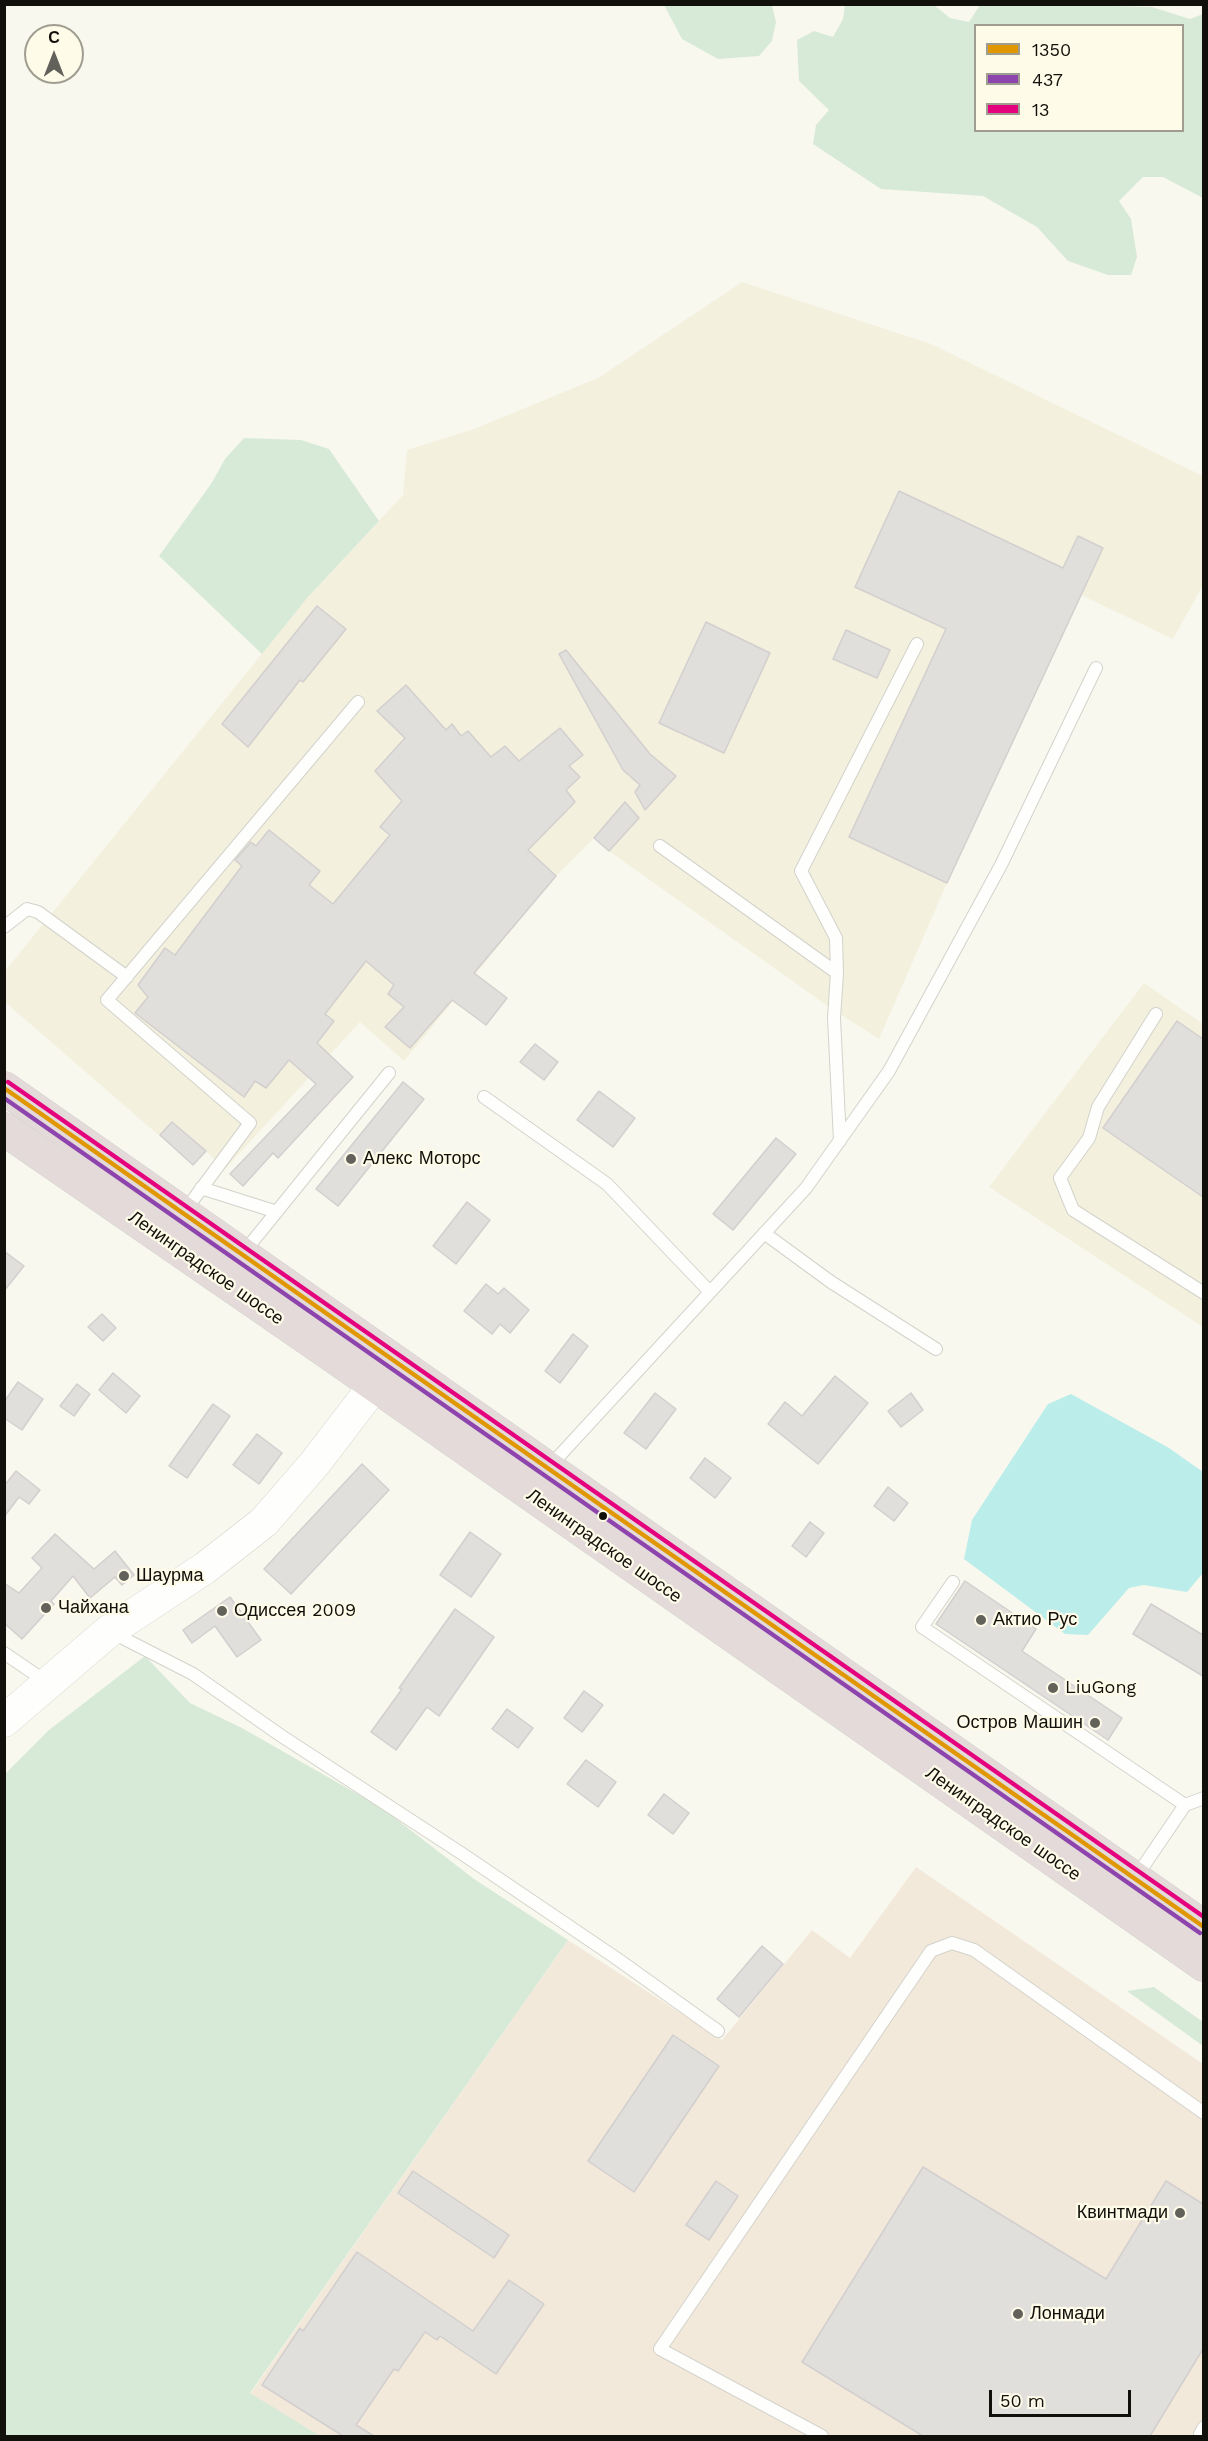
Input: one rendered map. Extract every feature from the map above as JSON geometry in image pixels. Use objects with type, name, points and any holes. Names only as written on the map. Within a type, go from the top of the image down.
[{"type":"highway","name":"Ленинградское шоссе","points":[[4,1088],[193,1200],[243,1253],[1203,1927]]},
{"type":"highway","name":"Ленинградское шоссе","points":[[4,1129],[1203,1965]]},
{"type":"main road","points":[[4,1721],[109,1631],[206,1568],[264,1522],[315,1462],[374,1386]]},
{"type":"lane","points":[[840,1141],[834,1018],[837,973],[836,938],[801,871],[917,644]]},
{"type":"lane","points":[[548,1468],[806,1188],[889,1071],[1001,865],[1096,668]]},
{"type":"lane","points":[[276,1212],[193,1200],[250,1123],[107,1000],[358,702]]},
{"type":"lane","points":[[660,846],[837,973]]},
{"type":"lane","points":[[4,927],[27,909],[38,912],[127,977]]},
{"type":"lane","points":[[1156,1014],[1098,1107],[1089,1138],[1060,1178],[1073,1210],[1203,1293]]},
{"type":"lane","points":[[243,1253],[388,1073]]},
{"type":"lane","points":[[483,1097],[607,1184],[710,1292]]},
{"type":"lane","points":[[764,1233],[831,1282],[936,1349]]},
{"type":"lane","points":[[953,1582],[922,1627],[1185,1805]]},
{"type":"lane","points":[[109,1631],[193,1674],[280,1735],[461,1852],[718,2031]]},
{"type":"lane","points":[[4,1653],[48,1683]]},
{"type":"lane","points":[[1135,1879],[1185,1805],[1203,1798]]},
{"type":"lane","points":[[822,2436],[660,2349],[931,1951],[952,1943],[974,1950],[1203,2113]]},
{"type":"shaded area","points":[[742,282],[931,344],[1203,476],[1203,585],[1173,639],[1081,595],[947,883],[879,1039],[829,1007],[594,838],[556,876],[404,1061],[360,1022],[225,1169],[206,1151],[193,1165],[5,1002],[5,971],[308,597],[403,495],[407,450],[474,429],[598,378]]},
{"type":"shaded area","points":[[1144,983],[1203,1024],[1203,1327],[989,1187]]},
{"type":"shaded area","points":[[916,1867],[1203,2064],[1203,2436],[320,2436],[250,2394],[568,1940],[722,2040],[812,1930],[850,1958]]},
{"type":"green space","points":[[664,5],[772,5],[776,22],[772,41],[759,56],[718,59],[682,39]]},
{"type":"green space","points":[[845,5],[934,5],[950,18],[969,22],[980,5],[1152,7],[1190,19],[1203,14],[1203,198],[1163,177],[1143,177],[1119,201],[1131,219],[1137,257],[1131,275],[1108,275],[1068,261],[1037,227],[983,196],[881,189],[813,144],[816,125],[829,110],[799,81],[797,40],[814,31],[833,37],[843,19]]},
{"type":"green space","points":[[244,438],[301,440],[329,449],[379,521],[308,597],[262,654],[159,556],[211,484],[225,459]]},
{"type":"green space","points":[[145,1656],[190,1703],[242,1728],[382,1808],[474,1879],[568,1940],[250,2393],[320,2436],[5,2436],[5,1774],[49,1730]]},
{"type":"green space","points":[[1154,1987],[1203,2022],[1203,2046],[1127,1991]]},
{"type":"water","points":[[1071,1394],[1169,1448],[1203,1472],[1203,1573],[1187,1592],[1144,1585],[1129,1588],[1088,1635],[1065,1634],[964,1559],[972,1520],[1048,1404]]},
{"type":"building","points":[[899,491],[1063,568],[1078,536],[1103,548],[947,883],[849,837],[946,629],[855,587]]},
{"type":"building","points":[[317,606],[346,629],[303,682],[300,680],[248,747],[222,724]]},
{"type":"building","points":[[706,622],[770,653],[724,753],[659,723]]},
{"type":"building","points":[[846,630],[890,650],[877,678],[833,659]]},
{"type":"building","points":[[566,650],[650,754],[676,776],[645,810],[635,792],[640,785],[623,770],[559,654]]},
{"type":"building","points":[[406,685],[446,730],[452,724],[461,736],[468,731],[491,757],[505,746],[519,761],[560,728],[583,755],[569,766],[580,777],[566,790],[575,802],[528,850],[556,876],[474,973],[507,998],[486,1025],[452,1000],[410,1048],[385,1027],[404,1007],[388,994],[394,985],[366,961],[325,1014],[334,1021],[317,1043],[353,1077],[278,1158],[273,1153],[243,1186],[230,1174],[316,1084],[289,1060],[266,1088],[255,1081],[244,1097],[135,1013],[148,997],[138,985],[165,948],[175,955],[242,866],[235,860],[251,842],[256,846],[269,830],[320,871],[309,885],[333,904],[390,835],[380,827],[402,801],[375,771],[405,738],[377,711]]},
{"type":"building","points":[[625,802],[639,818],[609,851],[594,838]]},
{"type":"building","points":[[1177,1021],[1203,1039],[1203,1197],[1103,1128]]},
{"type":"building","points":[[535,1044],[558,1062],[544,1080],[520,1062]]},
{"type":"building","points":[[403,1082],[424,1099],[338,1206],[316,1189]]},
{"type":"building","points":[[599,1091],[635,1118],[613,1147],[577,1120]]},
{"type":"building","points":[[172,1122],[206,1151],[193,1165],[160,1135]]},
{"type":"building","points":[[776,1138],[796,1154],[733,1230],[713,1214]]},
{"type":"building","points":[[467,1202],[490,1220],[456,1264],[433,1246]]},
{"type":"building","points":[[4,1251],[24,1266],[4,1291]]},
{"type":"building","points":[[486,1284],[498,1294],[504,1288],[529,1310],[510,1333],[500,1324],[492,1334],[464,1311]]},
{"type":"building","points":[[102,1314],[116,1328],[103,1341],[88,1327]]},
{"type":"building","points":[[573,1334],[588,1346],[560,1383],[545,1371]]},
{"type":"building","points":[[113,1373],[140,1396],[126,1413],[99,1390]]},
{"type":"building","points":[[835,1376],[868,1403],[818,1464],[768,1424],[785,1402],[802,1416]]},
{"type":"building","points":[[18,1382],[43,1399],[22,1430],[4,1418],[4,1402]]},
{"type":"building","points":[[77,1384],[90,1394],[74,1416],[60,1406]]},
{"type":"building","points":[[655,1393],[676,1409],[646,1449],[624,1433]]},
{"type":"building","points":[[911,1393],[923,1410],[901,1427],[888,1411]]},
{"type":"building","points":[[213,1404],[230,1416],[187,1478],[169,1466]]},
{"type":"building","points":[[257,1434],[282,1453],[259,1484],[233,1465]]},
{"type":"building","points":[[705,1458],[731,1478],[715,1498],[690,1478]]},
{"type":"building","points":[[362,1464],[389,1490],[291,1594],[264,1569]]},
{"type":"building","points":[[16,1471],[40,1490],[29,1504],[19,1497],[4,1517],[4,1486]]},
{"type":"building","points":[[888,1487],[908,1503],[894,1521],[874,1506]]},
{"type":"building","points":[[810,1522],[824,1533],[806,1557],[792,1546]]},
{"type":"building","points":[[470,1532],[501,1554],[471,1597],[440,1575]]},
{"type":"building","points":[[55,1534],[94,1569],[115,1551],[134,1575],[122,1585],[115,1577],[90,1598],[73,1576],[51,1601],[54,1604],[22,1639],[4,1623],[4,1583],[19,1593],[42,1568],[32,1558]]},
{"type":"building","points":[[965,1581],[1036,1629],[1022,1651],[1122,1718],[1108,1740],[936,1624]]},
{"type":"building","points":[[230,1597],[261,1640],[237,1657],[215,1626],[192,1643],[183,1630]]},
{"type":"building","points":[[1151,1604],[1203,1635],[1203,1676],[1133,1634]]},
{"type":"building","points":[[455,1609],[494,1637],[439,1716],[427,1707],[396,1750],[371,1732]]},
{"type":"building","points":[[584,1691],[603,1705],[582,1732],[564,1718]]},
{"type":"building","points":[[507,1709],[533,1728],[518,1748],[492,1729]]},
{"type":"building","points":[[586,1760],[616,1782],[598,1807],[567,1784]]},
{"type":"building","points":[[664,1794],[689,1813],[673,1834],[648,1815]]},
{"type":"building","points":[[762,1946],[783,1964],[739,2017],[717,1999]]},
{"type":"building","points":[[673,2035],[719,2066],[634,2192],[588,2161]]},
{"type":"building","name":"Лонмади","points":[[923,2167],[1106,2279],[1166,2181],[1203,2204],[1203,2349],[1150,2436],[923,2436],[802,2362]]},
{"type":"building","points":[[413,2171],[509,2235],[494,2258],[398,2193]]},
{"type":"building","points":[[716,2181],[738,2196],[709,2240],[686,2225]]},
{"type":"building","points":[[357,2252],[473,2331],[509,2280],[544,2304],[496,2374],[440,2336],[437,2340],[425,2332],[398,2371],[394,2369],[356,2425],[374,2436],[343,2436],[262,2385],[300,2328],[303,2331]]},
{"type":"transit line","name":"13","points":[[8,1082],[1204,1917]]},
{"type":"transit line","name":"1350","points":[[4,1088],[1204,1927]]},
{"type":"transit line","name":"437","points":[[4,1098],[1200,1933]]},
{"type":"place","name":"Алекс Моторс","points":[[351,1159]]},
{"type":"place","name":"Шаурма","points":[[124,1576]]},
{"type":"place","name":"Чайхана","points":[[46,1608]]},
{"type":"place","name":"Одиссея 2009","points":[[222,1611]]},
{"type":"place","name":"Актио Рус","points":[[981,1620]]},
{"type":"place","name":"LiuGong","points":[[1053,1688]]},
{"type":"place","name":"Остров Машин","points":[[1095,1723]]},
{"type":"place","name":"Квинтмади","points":[[1180,2213]]},
{"type":"place","name":"Лонмади","points":[[1018,2314]]}]
